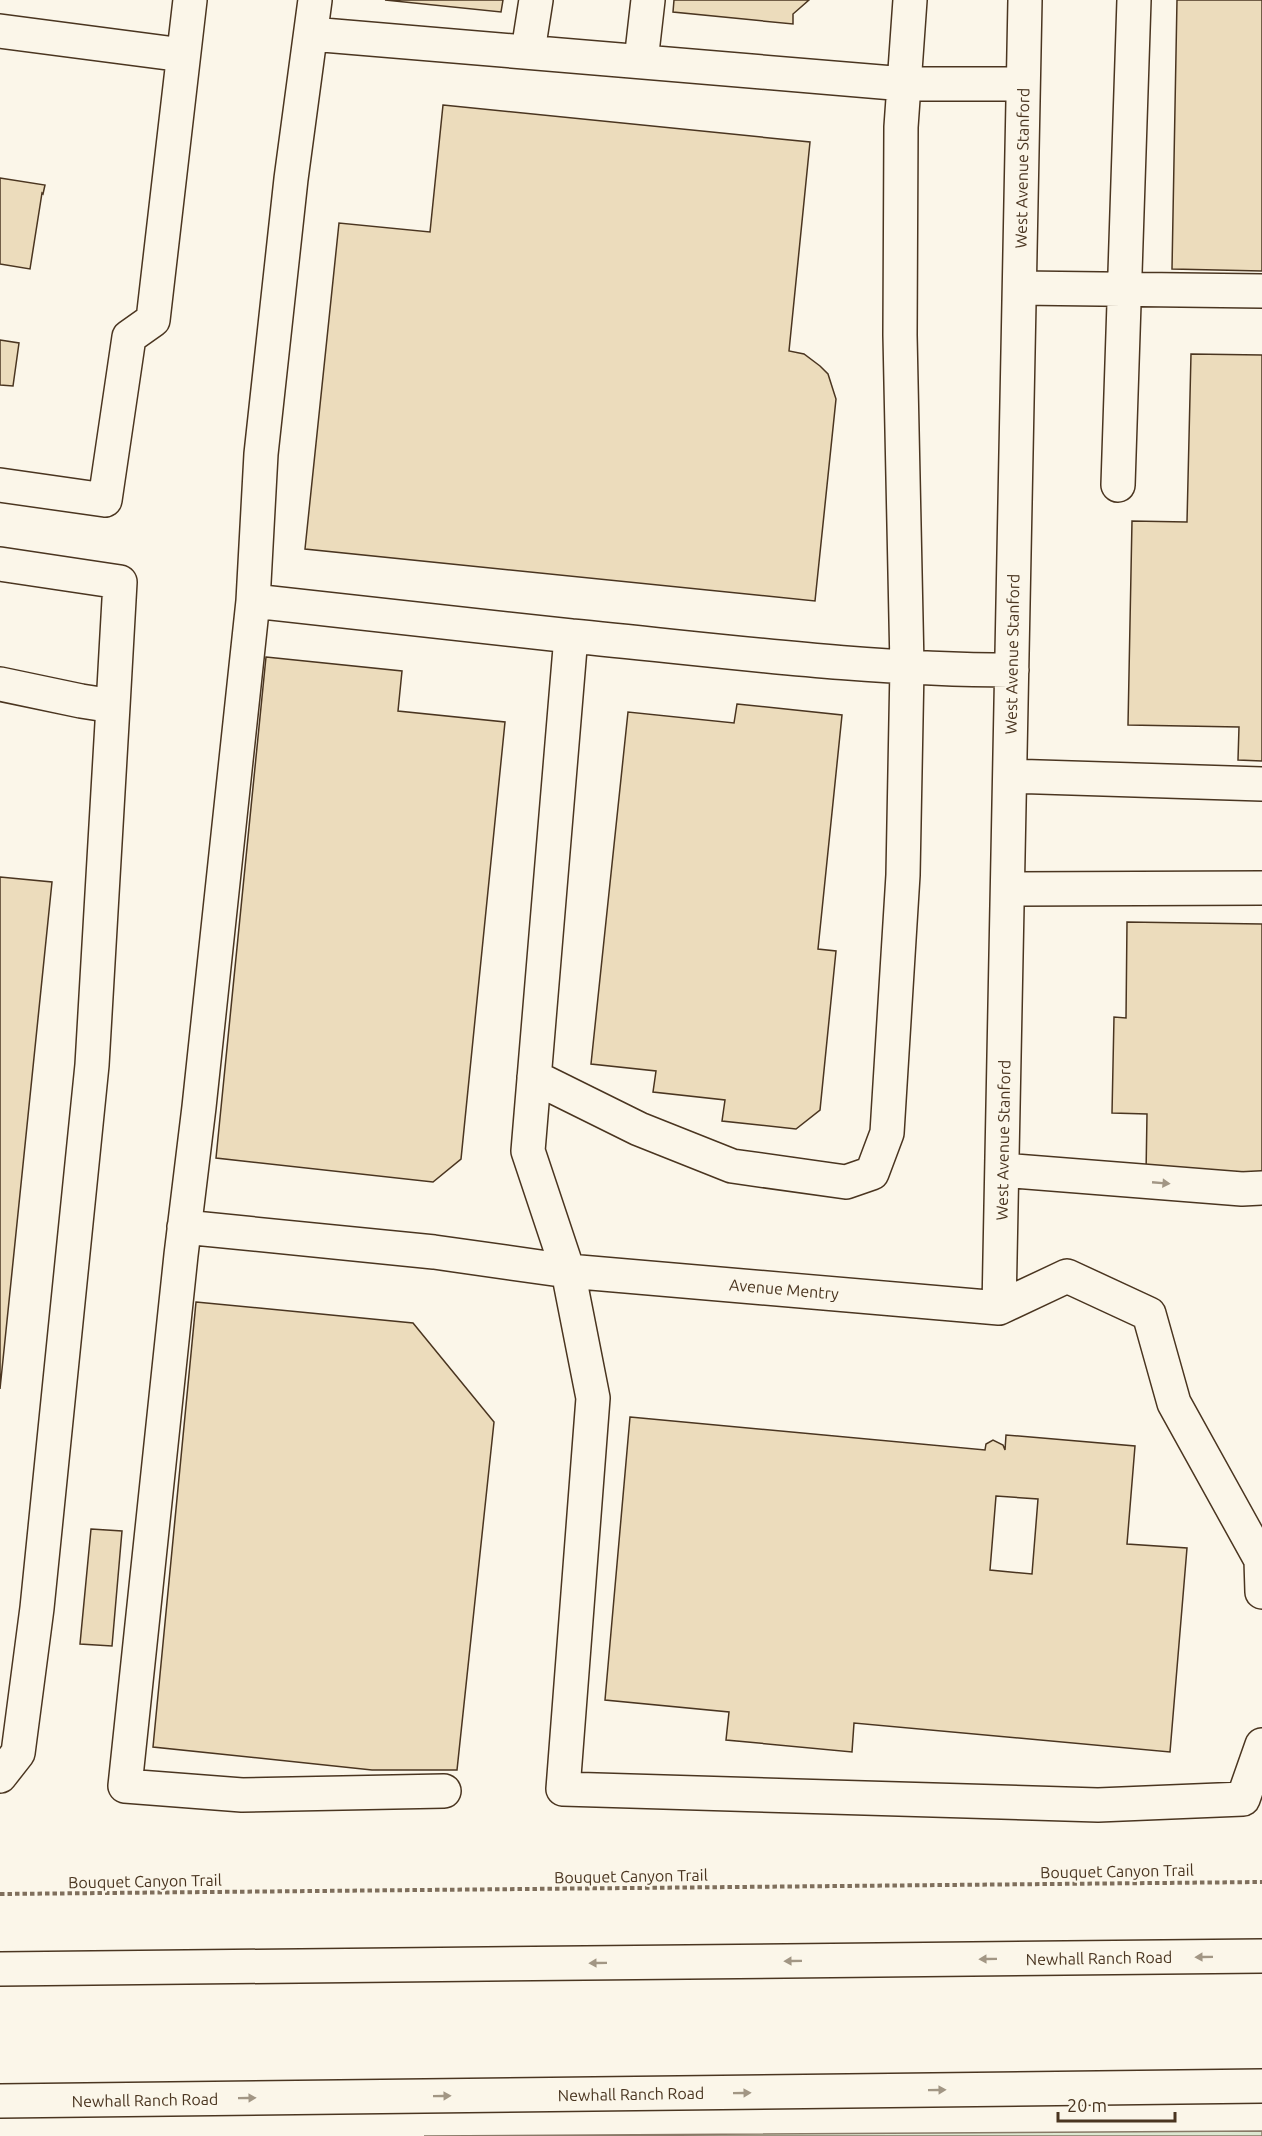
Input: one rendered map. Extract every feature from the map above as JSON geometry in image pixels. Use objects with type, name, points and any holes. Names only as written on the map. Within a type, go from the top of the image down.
[{"type":"main road","points":[[0,485],[105,500],[129,337],[153,320],[190,0]]},
{"type":"main road","points":[[315,0],[291,179],[261,454],[253,601],[125,1786],[242,1795],[444,1791]]},
{"type":"main road","points":[[528,51],[536,0]]},
{"type":"main road","points":[[640,61],[648,0]]},
{"type":"main road","points":[[534,1077],[639,1129],[732,1166],[846,1182],[873,1173],[887,1133],[903,875],[907,667],[900,335],[901,127],[910,0]]},
{"type":"main road","name":"West Avenue Stanford","points":[[999,1308],[1025,0]]},
{"type":"main road","points":[[1118,485],[1134,0]]},
{"type":"main road","points":[[0,31],[183,55]]},
{"type":"main road","points":[[311,34],[904,84],[1023,84]]},
{"type":"main road","points":[[1020,288],[1262,291]]},
{"type":"main road","points":[[0,564],[120,582],[92,1065],[38,1596],[18,1753],[0,1776]]},
{"type":"main road","points":[[253,601],[571,636],[869,665],[1012,670]]},
{"type":"main road","points":[[571,636],[528,1151],[568,1271],[593,1398],[563,1790],[1098,1805],[1243,1799],[1262,1745]]},
{"type":"main road","points":[[0,684],[81,702],[113,706]]},
{"type":"main road","points":[[1010,776],[1262,784]]},
{"type":"main road","points":[[1008,889],[1262,888]]},
{"type":"main road","points":[[1002,1170],[1242,1190],[1262,1188]]},
{"type":"main road","name":"Avenue Mentry","points":[[184,1227],[434,1252],[568,1271],[999,1308]]},
{"type":"main road","points":[[999,1308],[1067,1276],[1149,1314],[1174,1404],[1261,1560],[1262,1592]]},
{"type":"main road","name":"Newhall Ranch Road","points":[[0,1969],[1262,1956]]},
{"type":"main road","name":"Newhall Ranch Road","points":[[0,2102],[1262,2086]]},
{"type":"path","name":"Bouquet Canyon Trail","points":[[0,1894],[1262,1882]]},
{"type":"green space","points":[[1262,2131],[1262,2136],[424,2136]]},
{"type":"building","points":[[385,0],[503,0],[501,12]]},
{"type":"building","points":[[674,0],[809,0],[793,14],[793,24],[673,12]]},
{"type":"building","points":[[1177,0],[1262,0],[1262,271],[1172,269]]},
{"type":"building","points":[[443,105],[810,142],[789,351],[804,354],[828,374],[836,399],[815,601],[305,549],[339,223],[430,232]]},
{"type":"building","points":[[0,178],[45,185],[30,269],[0,264]]},
{"type":"building","points":[[0,340],[19,343],[13,386],[0,385]]},
{"type":"building","points":[[1191,354],[1262,355],[1262,761],[1238,760],[1239,727],[1128,725],[1132,521],[1187,522]]},
{"type":"building","points":[[266,657],[402,671],[398,711],[505,722],[461,1159],[433,1182],[216,1158]]},
{"type":"building","points":[[737,704],[842,715],[818,949],[836,951],[820,1110],[796,1129],[722,1121],[725,1100],[653,1092],[656,1071],[591,1064],[628,712],[734,723]]},
{"type":"building","points":[[0,877],[52,882],[0,1389]]},
{"type":"building","points":[[1127,922],[1262,924],[1262,1176],[1146,1174],[1147,1114],[1112,1113],[1114,1017],[1126,1018]]},
{"type":"building","points":[[196,1302],[413,1323],[494,1422],[457,1770],[372,1770],[153,1747]]},
{"type":"building","points":[[630,1417],[985,1450],[986,1444],[993,1440],[1003,1445],[1005,1450],[1006,1435],[1135,1446],[1127,1544],[1187,1548],[1170,1752],[854,1723],[852,1752],[726,1740],[729,1712],[605,1700]],"holes":[[[996,1496],[1038,1499],[1032,1574],[990,1570]]]},
{"type":"building","points":[[91,1529],[122,1531],[112,1646],[80,1644]]}]
